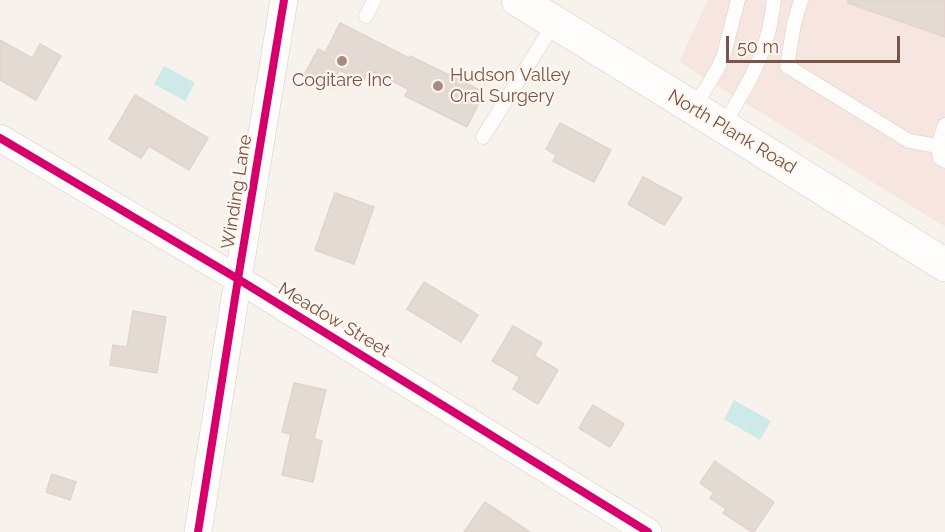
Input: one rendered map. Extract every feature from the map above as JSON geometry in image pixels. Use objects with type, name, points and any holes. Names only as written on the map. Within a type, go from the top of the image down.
[{"type":"main road","name":"North Plank Road","points":[[518,0],[945,265]]},
{"type":"street","name":"Winding Lane","points":[[198,532],[284,0]]},
{"type":"street","name":"Meadow Street","points":[[0,138],[238,279],[648,532]]},
{"type":"lane","points":[[366,16],[374,0]]},
{"type":"lane","points":[[694,108],[724,54],[738,0]]},
{"type":"lane","points":[[723,126],[762,54],[774,0]]},
{"type":"lane","points":[[801,0],[794,24],[787,66],[909,141],[938,146]]},
{"type":"lane","points":[[483,137],[555,22]]},
{"type":"lane","points":[[945,125],[938,146],[940,158],[945,161]]},
{"type":"shaded area","points":[[708,0],[945,0],[945,227],[679,62]]},
{"type":"water","points":[[164,66],[195,83],[185,101],[154,84]]},
{"type":"water","points":[[734,400],[771,421],[760,440],[724,419]]},
{"type":"building","points":[[848,0],[945,0],[945,37],[848,3]]},
{"type":"building","points":[[340,23],[484,92],[467,127],[405,96],[408,89],[369,70],[363,82],[339,70],[330,88],[304,75],[318,49],[325,53]]},
{"type":"building","points":[[0,40],[32,58],[40,44],[61,56],[36,100],[0,80]]},
{"type":"building","points":[[135,95],[208,138],[189,170],[149,146],[141,158],[109,139]]},
{"type":"building","points":[[560,123],[611,150],[594,182],[553,161],[556,155],[546,149]]},
{"type":"building","points":[[643,177],[682,198],[664,225],[628,204]]},
{"type":"building","points":[[335,193],[374,207],[354,264],[315,250]]},
{"type":"building","points":[[424,282],[478,315],[461,342],[407,309]]},
{"type":"building","points":[[133,311],[166,317],[157,373],[110,365],[113,345],[127,347]]},
{"type":"building","points":[[513,326],[542,343],[534,356],[558,370],[538,404],[513,389],[520,377],[492,361]]},
{"type":"building","points":[[294,383],[326,390],[314,439],[322,441],[313,482],[282,475],[291,434],[282,432]]},
{"type":"building","points":[[593,405],[624,424],[610,447],[579,428]]},
{"type":"building","points":[[715,461],[774,502],[754,532],[723,513],[726,509],[710,498],[714,493],[700,483]]},
{"type":"building","points":[[52,474],[76,482],[70,500],[46,492]]},
{"type":"building","points":[[485,502],[530,532],[464,532]]},
{"type":"cycle path","points":[[198,532],[284,0]]},
{"type":"cycle path","points":[[0,138],[238,279],[648,532]]},
{"type":"place","name":"Cogitare Inc","points":[[342,61]]},
{"type":"place","name":"Hudson Valley Oral Surgery","points":[[438,86]]}]
